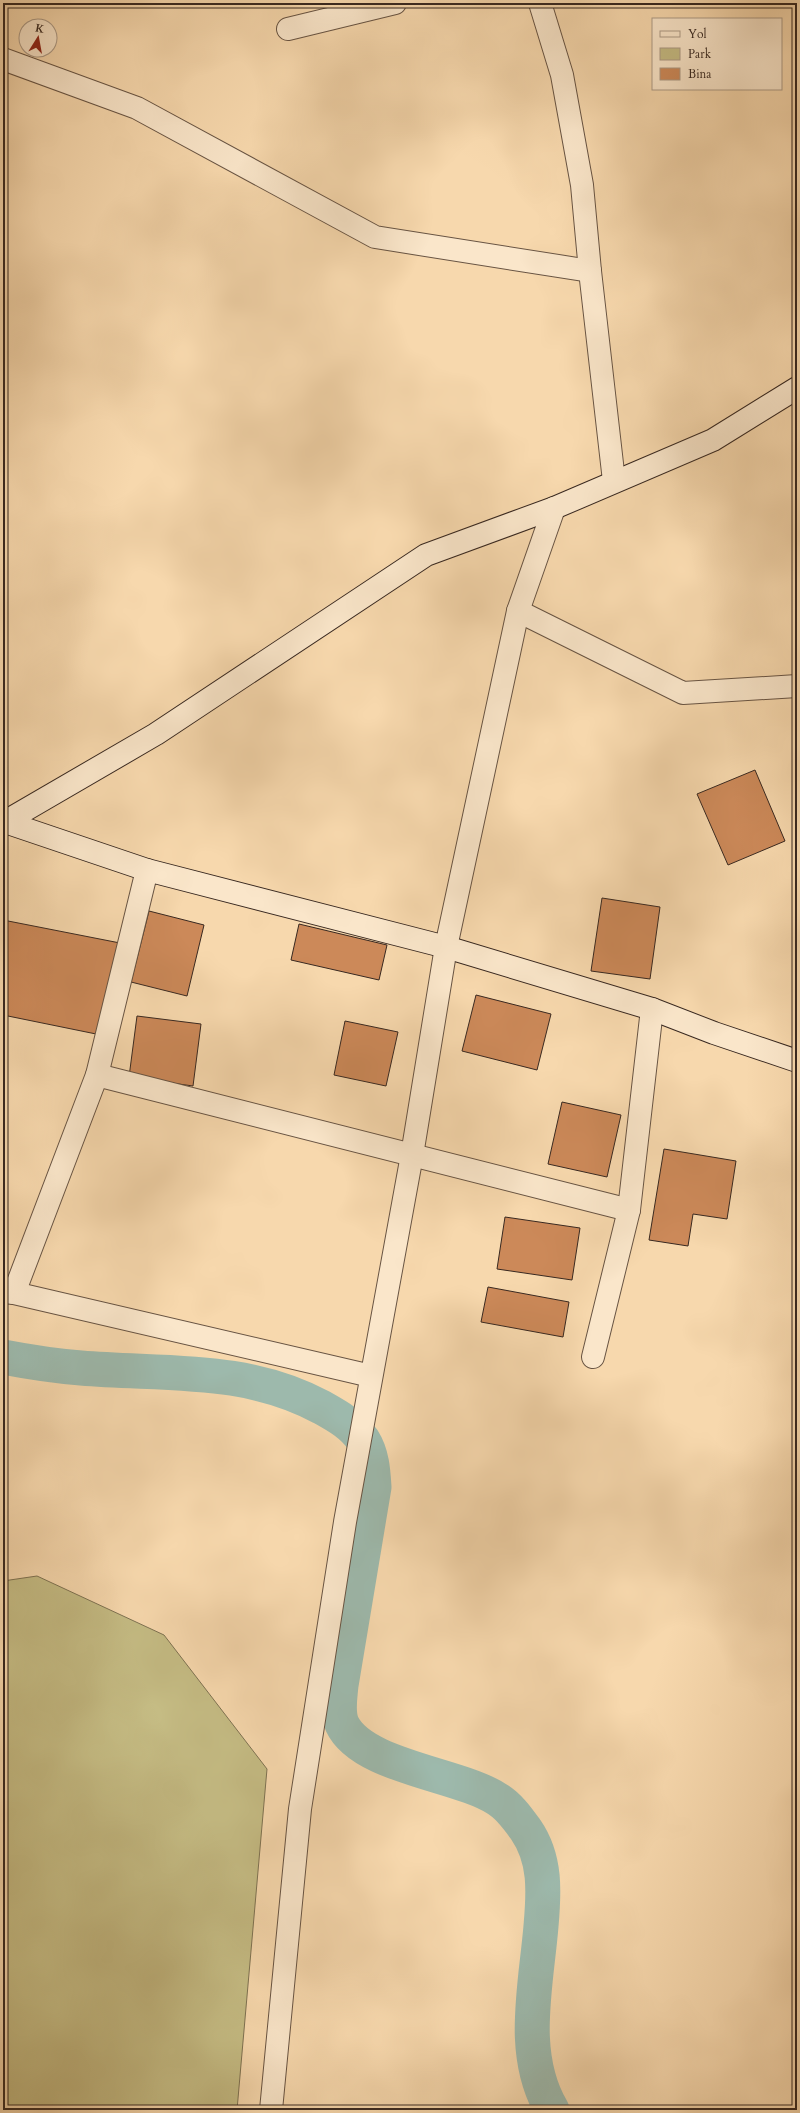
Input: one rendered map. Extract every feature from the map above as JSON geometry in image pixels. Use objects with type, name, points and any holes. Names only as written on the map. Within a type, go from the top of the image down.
[{"type":"street","points":[[288,29],[395,3]]},
{"type":"street","points":[[540,3],[563,82],[582,185],[590,271],[614,481]]},
{"type":"street","points":[[3,58],[137,108],[375,237],[590,271]]},
{"type":"street","points":[[4,823],[156,734],[426,555],[554,508],[712,440],[797,388]]},
{"type":"street","points":[[271,2110],[300,1809],[345,1522],[412,1155],[446,947],[518,611],[554,508]]},
{"type":"street","points":[[518,611],[683,693],[797,686]]},
{"type":"street","points":[[4,823],[146,870],[446,947],[652,1009],[714,1033],[797,1060]]},
{"type":"street","points":[[146,870],[97,1075],[9,1292],[371,1376]]},
{"type":"street","points":[[593,1356],[629,1210],[652,1009]]},
{"type":"street","points":[[97,1075],[629,1210]]},
{"type":"green space","points":[[37,1576],[164,1635],[267,1769],[237,2110],[3,2110],[3,1581]]},
{"type":"building","points":[[755,770],[785,841],[728,865],[697,794]]},
{"type":"building","points":[[602,898],[660,907],[650,979],[591,971]]},
{"type":"building","points":[[149,911],[204,925],[187,996],[131,982]]},
{"type":"building","points":[[3,920],[120,943],[101,1035],[3,1015]]},
{"type":"building","points":[[299,924],[387,945],[379,980],[291,960]]},
{"type":"building","points":[[476,995],[551,1014],[537,1070],[462,1051]]},
{"type":"building","points":[[137,1016],[201,1024],[193,1086],[129,1077]]},
{"type":"building","points":[[345,1021],[398,1032],[386,1086],[334,1075]]},
{"type":"building","points":[[562,1102],[621,1115],[607,1177],[548,1164]]},
{"type":"building","points":[[664,1149],[736,1161],[727,1219],[693,1214],[688,1246],[649,1240]]},
{"type":"building","points":[[505,1217],[580,1228],[572,1280],[497,1269]]},
{"type":"building","points":[[488,1287],[569,1302],[563,1337],[481,1322]]},
{"type":"waterway","points":[[3,1357],[42,1364],[71,1367],[234,1378],[292,1394],[321,1407],[338,1417],[359,1434],[366,1445],[370,1457],[374,1487],[341,1685],[339,1704],[340,1719],[353,1739],[369,1750],[390,1760],[480,1790],[497,1799],[513,1813],[533,1841],[540,1864],[543,1888],[532,2020],[533,2043],[536,2066],[542,2089],[552,2110]]}]
